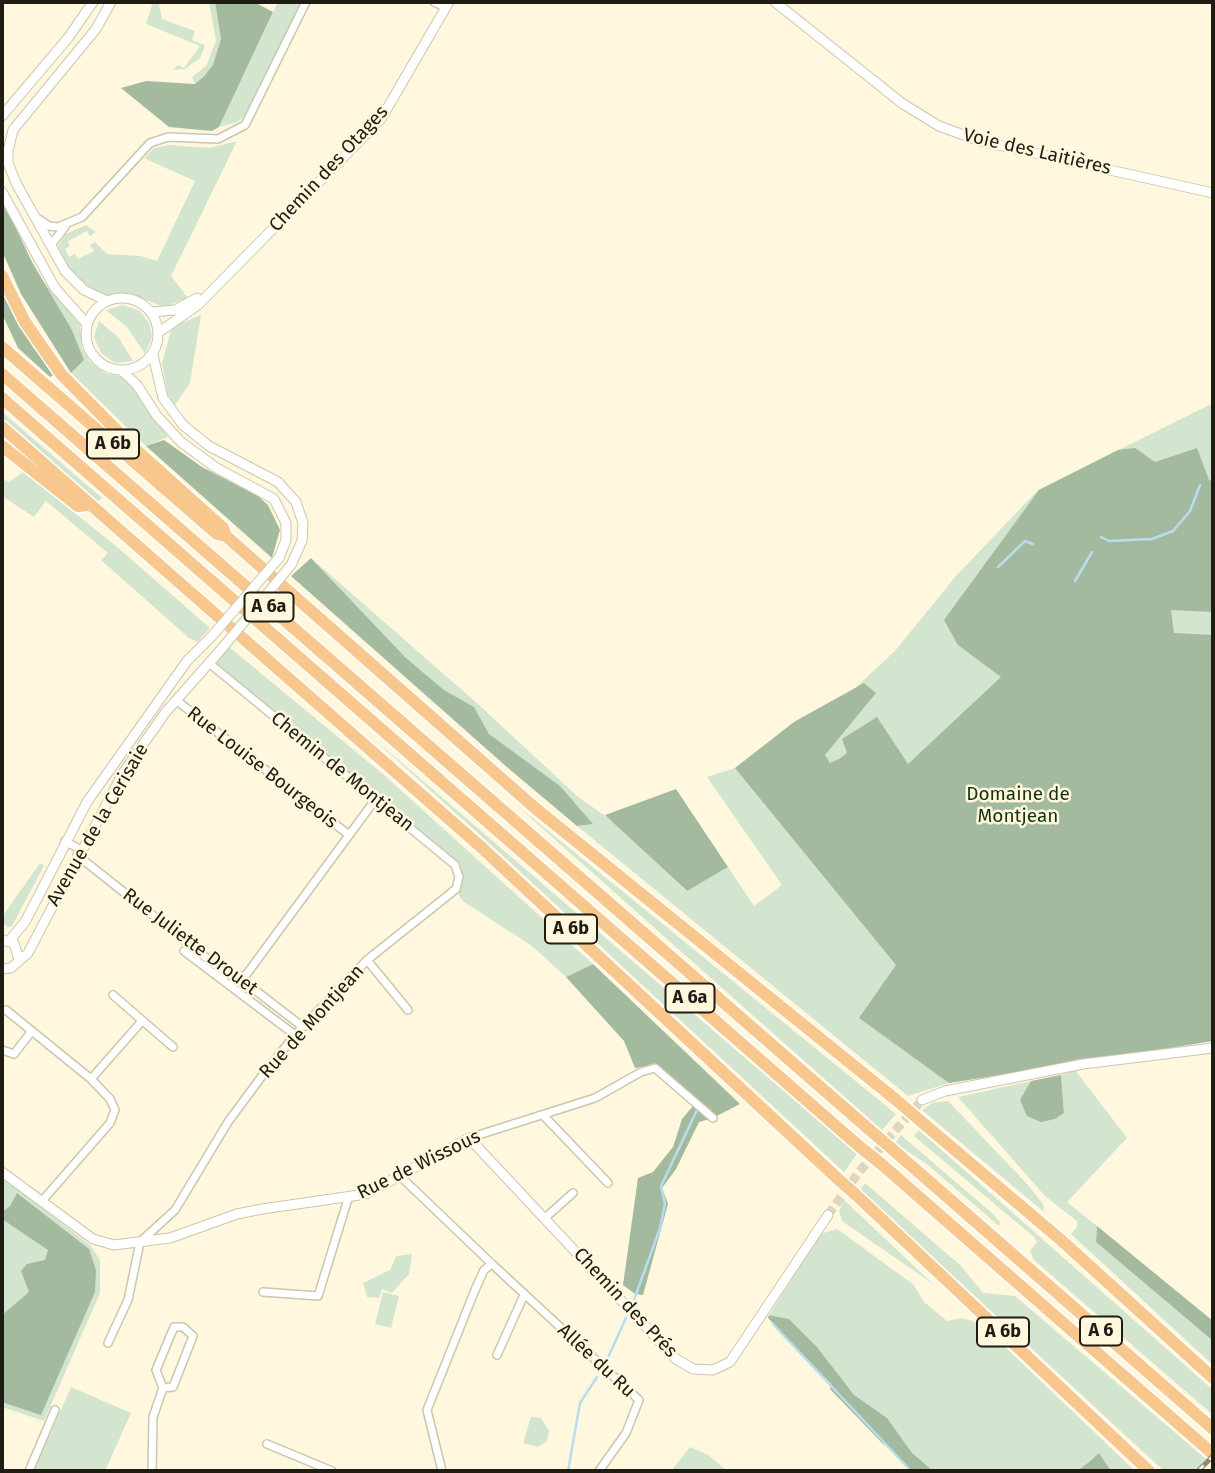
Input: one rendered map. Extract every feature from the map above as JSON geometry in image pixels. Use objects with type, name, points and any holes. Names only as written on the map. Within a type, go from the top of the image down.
[{"type":"highway","points":[[2,276],[25,322],[61,374],[135,449],[223,528],[226,536]]},
{"type":"highway","name":"A 6b","points":[[2,347],[217,534],[226,536],[535,808],[895,1099],[1061,1241],[1213,1378]]},
{"type":"highway","name":"A 6a","points":[[2,374],[989,1233]]},
{"type":"highway","name":"A 6a","points":[[2,398],[1044,1306]]},
{"type":"highway","name":"A 6b","points":[[2,427],[481,847],[1149,1471]]},
{"type":"highway","points":[[2,446],[78,506],[88,505]]},
{"type":"highway","name":"A 6","points":[[989,1233],[1213,1429]]},
{"type":"highway","name":"A 6","points":[[1044,1306],[1213,1454]]},
{"type":"street","points":[[2,116],[68,38],[93,2]]},
{"type":"street","points":[[107,301],[83,290],[73,281],[8,163],[9,141],[22,118],[96,29],[111,2]]},
{"type":"street","points":[[51,245],[66,226],[97,204],[150,142],[168,137],[218,139],[245,125],[306,2]]},
{"type":"street","points":[[434,2],[447,4]]},
{"type":"street","name":"Voie des Laitières","points":[[775,2],[903,104],[939,126],[980,141],[1213,193]]},
{"type":"street","name":"Chemin des Otages","points":[[159,332],[198,305],[381,119],[447,4]]},
{"type":"street","points":[[2,192],[55,288],[87,324]]},
{"type":"street","points":[[37,218],[49,226],[66,226]]},
{"type":"street","name":"Chemin des Otages","points":[[152,312],[175,310],[213,288]]},
{"type":"street","points":[[116,298],[134,300],[152,312],[159,332],[153,355],[136,367],[111,369],[96,359],[87,342],[87,324],[94,311],[107,301],[116,298]]},
{"type":"street","name":"Avenue de la Cerisaie","points":[[19,960],[28,953],[123,773],[176,700],[291,565],[302,541],[303,523],[296,502],[278,482],[209,446],[183,425],[160,391],[153,355]]},
{"type":"street","name":"Avenue de la Cerisaie","points":[[5,940],[25,922],[65,841],[127,743],[191,656],[212,636],[279,558],[287,532],[279,505],[268,494],[215,467],[181,442],[157,416],[137,385],[121,370]]},
{"type":"street","name":"Chemin de Montjean","points":[[209,663],[455,865],[459,877],[456,889]]},
{"type":"street","name":"Rue Louise Bourgeois","points":[[176,700],[349,835]]},
{"type":"street","points":[[238,977],[246,975],[375,800]]},
{"type":"street","name":"Rue Juliette Drouet","points":[[65,841],[88,864],[224,972],[238,977],[303,1027]]},
{"type":"street","name":"Rue de Montjean","points":[[140,1242],[176,1210],[228,1122],[303,1027],[367,960],[456,889]]},
{"type":"street","points":[[2,969],[11,968],[19,960],[18,948],[5,940]]},
{"type":"street","points":[[184,951],[296,1035]]},
{"type":"street","points":[[367,960],[408,1010]]},
{"type":"street","points":[[113,995],[173,1047]]},
{"type":"street","points":[[6,1010],[91,1079],[114,1104],[114,1117],[42,1201]]},
{"type":"street","points":[[91,1079],[142,1021]]},
{"type":"street","points":[[2,1051],[14,1054],[31,1032]]},
{"type":"street","points":[[922,1100],[946,1091],[1069,1067],[1213,1048]]},
{"type":"street","name":"Rue de Wissous","points":[[2,1172],[99,1242],[140,1242],[170,1238],[237,1214],[348,1199],[401,1177],[470,1138],[595,1098],[641,1072],[655,1068],[713,1118]]},
{"type":"street","points":[[542,1115],[608,1183]]},
{"type":"street","name":"Chemin des Prés","points":[[470,1138],[676,1359],[693,1369],[713,1370],[730,1362],[828,1215]]},
{"type":"street","name":"Allée du Ru","points":[[401,1177],[639,1400],[626,1433],[599,1471]]},
{"type":"street","points":[[545,1218],[573,1193]]},
{"type":"street","points":[[263,1292],[318,1296],[348,1199]]},
{"type":"street","points":[[108,1343],[128,1300],[140,1242]]},
{"type":"street","points":[[442,1471],[427,1410],[475,1290],[484,1270],[492,1264]]},
{"type":"street","points":[[497,1355],[524,1295]]},
{"type":"street","points":[[152,1471],[153,1417],[163,1388],[156,1370],[174,1327],[183,1327],[193,1336],[173,1387],[163,1388]]},
{"type":"street","points":[[29,1471],[55,1410]]},
{"type":"street","points":[[267,1444],[332,1471]]},
{"type":"green space","points":[[153,2],[159,4],[162,19],[195,31],[192,40],[205,45],[200,58],[185,69],[173,70],[178,65],[184,68],[200,46],[146,24]]},
{"type":"green space","points":[[209,2],[215,2],[221,39],[213,66],[195,84],[192,77],[206,66],[216,41]]},
{"type":"green space","points":[[215,2],[254,2],[273,12],[219,127],[212,131],[169,127],[121,88],[146,81],[195,84],[204,76],[213,65],[221,39]]},
{"type":"green space","points":[[278,2],[301,2],[250,109],[238,122],[219,127]]},
{"type":"green space","points":[[237,141],[171,276],[188,298],[164,307],[129,293],[95,295],[70,272],[58,246],[66,234],[86,225],[96,232],[90,236],[87,231],[68,241],[70,246],[65,249],[69,257],[75,254],[78,259],[94,251],[90,245],[95,242],[107,254],[140,256],[157,261],[195,181],[145,158],[154,148],[169,145],[210,148]]},
{"type":"green space","points":[[2,199],[32,262],[72,330],[84,360],[71,373],[21,294],[2,251]]},
{"type":"green space","points":[[42,280],[80,325],[82,348],[89,361],[105,373],[120,376],[137,391],[168,437],[146,446],[71,373],[84,360],[72,330]]},
{"type":"green space","points":[[2,291],[33,347],[55,374],[50,377],[18,348],[2,314]]},
{"type":"green space","points":[[123,305],[140,311],[150,325],[152,337],[145,354],[127,327],[106,310]]},
{"type":"green space","points":[[201,315],[190,383],[175,405],[168,395],[162,363],[172,327]]},
{"type":"green space","points":[[99,321],[119,338],[133,361],[115,363],[101,353],[94,337]]},
{"type":"green space","name":"Domaine de Montjean","points":[[1213,403],[1213,1041],[949,1083],[908,1096],[577,826],[592,824],[528,763],[488,734],[474,707],[444,690],[405,657],[311,558],[478,704],[577,796],[615,823],[686,891],[728,867],[754,906],[782,885],[707,777],[735,768],[794,722],[853,690],[895,651],[956,576],[1038,490]]},
{"type":"green space","points":[[2,412],[102,498],[98,502],[2,418]]},
{"type":"green space","points":[[164,440],[202,467],[258,496],[268,505],[280,530],[272,558],[146,446]]},
{"type":"green space","name":"Domaine de Montjean","points":[[1135,448],[1155,462],[1197,448],[1209,480],[1213,482],[1213,612],[1171,610],[1174,633],[1213,635],[1213,1041],[949,1083],[859,1018],[896,965],[735,768],[794,722],[864,683],[876,693],[825,755],[830,763],[839,759],[847,753],[842,739],[877,717],[908,764],[1001,677],[958,645],[944,620],[1039,490],[1118,450]]},
{"type":"green space","points":[[23,472],[116,546],[210,628],[197,642],[189,638],[101,560],[108,553],[46,501],[34,517],[2,496],[2,479],[9,482]]},
{"type":"green space","points":[[311,558],[405,657],[444,690],[474,707],[489,734],[560,786],[593,824],[577,826],[291,576]]},
{"type":"green space","points":[[229,647],[384,775],[593,964],[566,977],[532,946],[464,902],[459,896],[457,866],[451,859],[216,663]]},
{"type":"green space","points":[[367,733],[857,1154],[844,1172],[512,864]]},
{"type":"green space","points":[[676,789],[728,867],[687,891],[605,815]]},
{"type":"green space","points":[[514,803],[896,1114],[882,1130]]},
{"type":"green space","points":[[40,863],[44,866],[12,926],[8,927],[2,923],[2,917]]},
{"type":"green space","points":[[593,964],[740,1104],[699,1122],[676,1169],[662,1188],[668,1204],[643,1295],[635,1294],[623,1285],[638,1178],[653,1172],[673,1147],[682,1119],[698,1100],[656,1065],[635,1068],[624,1041],[566,977]]},
{"type":"green space","points":[[1075,1070],[1127,1138],[1067,1202],[1097,1226],[1096,1242],[1213,1341],[1213,1365],[1071,1234],[1077,1227],[1077,1221],[1045,1196],[958,1097],[1031,1081],[1021,1100],[1064,1112],[1061,1075]]},
{"type":"green space","points":[[1061,1075],[1064,1113],[1055,1119],[1041,1122],[1027,1116],[1020,1100],[1031,1081]]},
{"type":"green space","points":[[948,1101],[1028,1185],[1043,1204],[1044,1212],[922,1110],[932,1103]]},
{"type":"green space","points":[[919,1130],[1213,1390],[1213,1415],[1034,1260],[1030,1251],[1037,1242],[1034,1237],[914,1136]]},
{"type":"green space","points":[[901,1135],[993,1214],[1000,1222],[999,1226],[928,1165],[895,1143]]},
{"type":"green space","points":[[2,1177],[91,1246],[100,1260],[100,1293],[44,1421],[2,1407]]},
{"type":"green space","points":[[865,1183],[960,1265],[983,1293],[1015,1296],[1206,1459],[1195,1471],[1164,1471],[860,1190]]},
{"type":"green space","points":[[17,1193],[89,1249],[96,1270],[95,1292],[41,1415],[2,1402],[2,1315],[29,1292],[21,1271],[27,1264],[45,1260],[48,1250],[2,1219],[2,1212],[10,1206]]},
{"type":"green space","points":[[844,1200],[933,1284],[842,1221],[839,1211]]},
{"type":"green space","points":[[1097,1226],[1213,1321],[1213,1341],[1096,1242]]},
{"type":"green space","points":[[837,1229],[914,1285],[924,1302],[947,1321],[961,1318],[973,1321],[1000,1342],[1135,1471],[1111,1471],[1099,1453],[1077,1471],[933,1471],[912,1454],[887,1418],[854,1396],[817,1347],[789,1319],[769,1315],[820,1234]]},
{"type":"green space","points":[[412,1254],[409,1274],[392,1293],[382,1289],[379,1298],[367,1297],[363,1283],[390,1270],[396,1256]]},
{"type":"green space","points":[[383,1292],[399,1296],[391,1328],[375,1324]]},
{"type":"green space","points":[[769,1315],[789,1319],[817,1347],[854,1395],[887,1418],[912,1453],[933,1471],[912,1471],[883,1444],[830,1389],[832,1385],[768,1318]]},
{"type":"green space","points":[[71,1387],[131,1413],[105,1471],[34,1471]]},
{"type":"green space","points":[[531,1417],[541,1418],[549,1431],[547,1441],[538,1447],[523,1443]]},
{"type":"green space","points":[[690,1447],[708,1455],[727,1471],[671,1471]]},
{"type":"green space","points":[[1099,1453],[1111,1471],[1077,1471],[1090,1461]]},
{"type":"waterway","points":[[1101,537],[1109,541],[1152,539],[1173,531],[1190,511],[1200,485]]},
{"type":"waterway","points":[[998,567],[1025,541],[1033,544]]},
{"type":"waterway","points":[[1075,581],[1092,552]]},
{"type":"waterway","points":[[634,1300],[660,1228],[665,1204],[661,1186],[697,1110]]},
{"type":"waterway","points":[[606,1362],[626,1318]]},
{"type":"waterway","points":[[773,1324],[911,1471]]},
{"type":"waterway","points":[[568,1471],[580,1403],[597,1377]]},
{"type":"tunnel","points":[[828,1215],[859,1172],[922,1100]]},
{"type":"railway","points":[[1198,1471],[1213,1456]]}]
